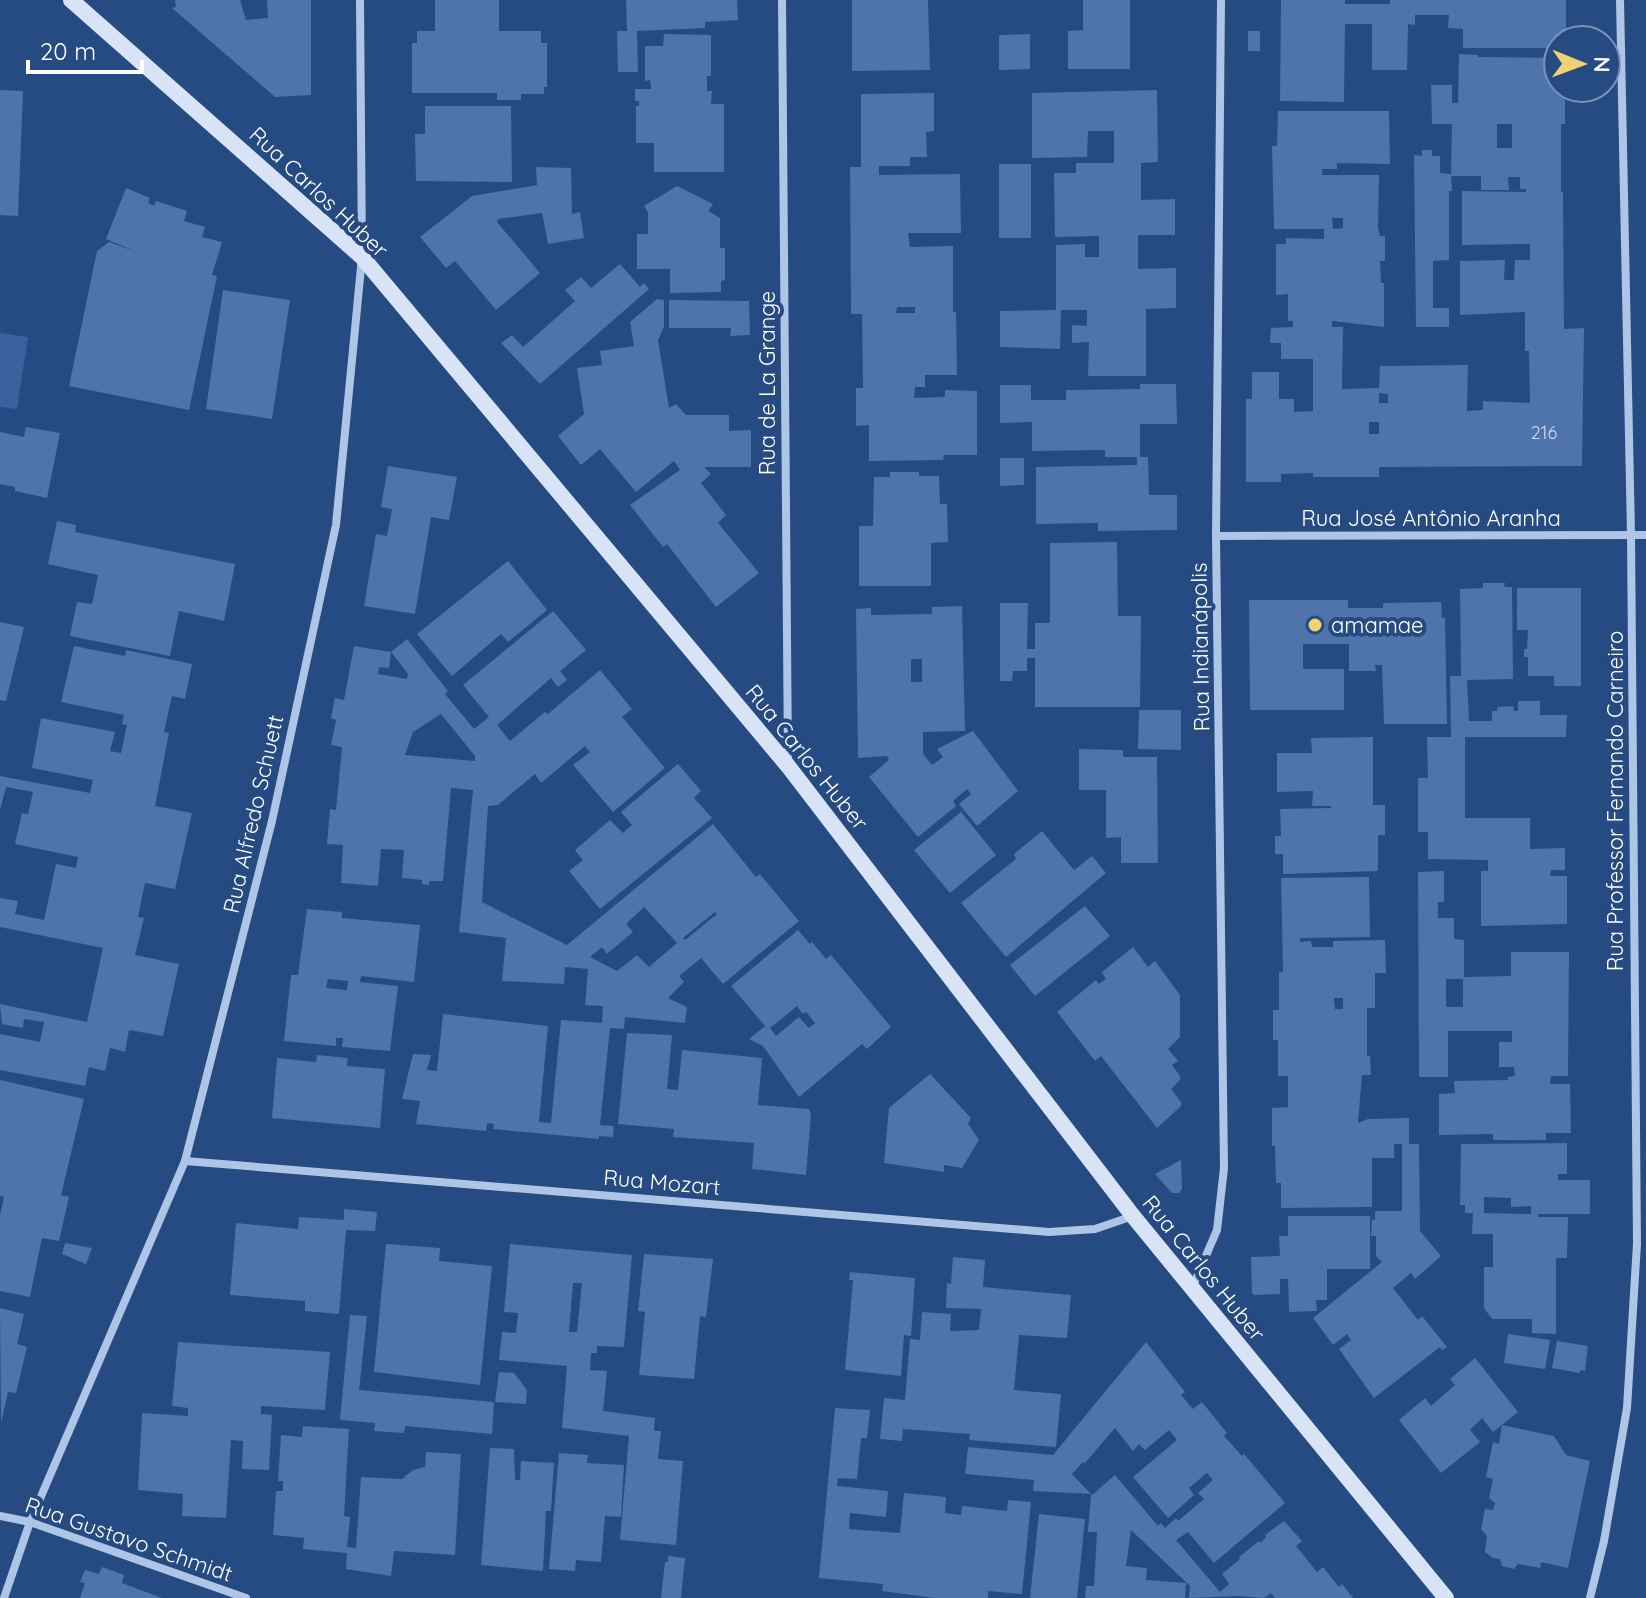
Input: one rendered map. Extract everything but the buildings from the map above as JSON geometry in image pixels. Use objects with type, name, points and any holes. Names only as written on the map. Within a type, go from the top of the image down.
[{"type":"main road","name":"Rua Carlos Huber","points":[[71,0],[362,257],[788,766],[1133,1216],[1446,1598]]},
{"type":"street","name":"Rua Alfredo Schuett","points":[[4,1598],[30,1522],[185,1161],[272,821],[336,525],[362,257],[360,0]]},
{"type":"street","name":"Rua de La Grange","points":[[782,0],[788,766]]},
{"type":"street","name":"Rua Indianápolis","points":[[1192,1288],[1217,1230],[1224,1168],[1216,536],[1221,0]]},
{"type":"street","name":"Rua Professor Fernando Carneiro","points":[[1590,1598],[1604,1541],[1627,1408],[1637,1244],[1631,535],[1620,0]]},
{"type":"street","name":"Rua José Antônio Aranha","points":[[1216,536],[1646,535]]},
{"type":"street","name":"Rua Mozart","points":[[185,1161],[1049,1232],[1095,1229],[1133,1216]]},
{"type":"street","name":"Rua Gustavo Schmidt","points":[[0,1516],[30,1522],[246,1598]]},
{"type":"shaded area","points":[[0,333],[28,337],[17,409],[0,407]]},
{"type":"place","name":"amamae","points":[[1315,625]]}]
